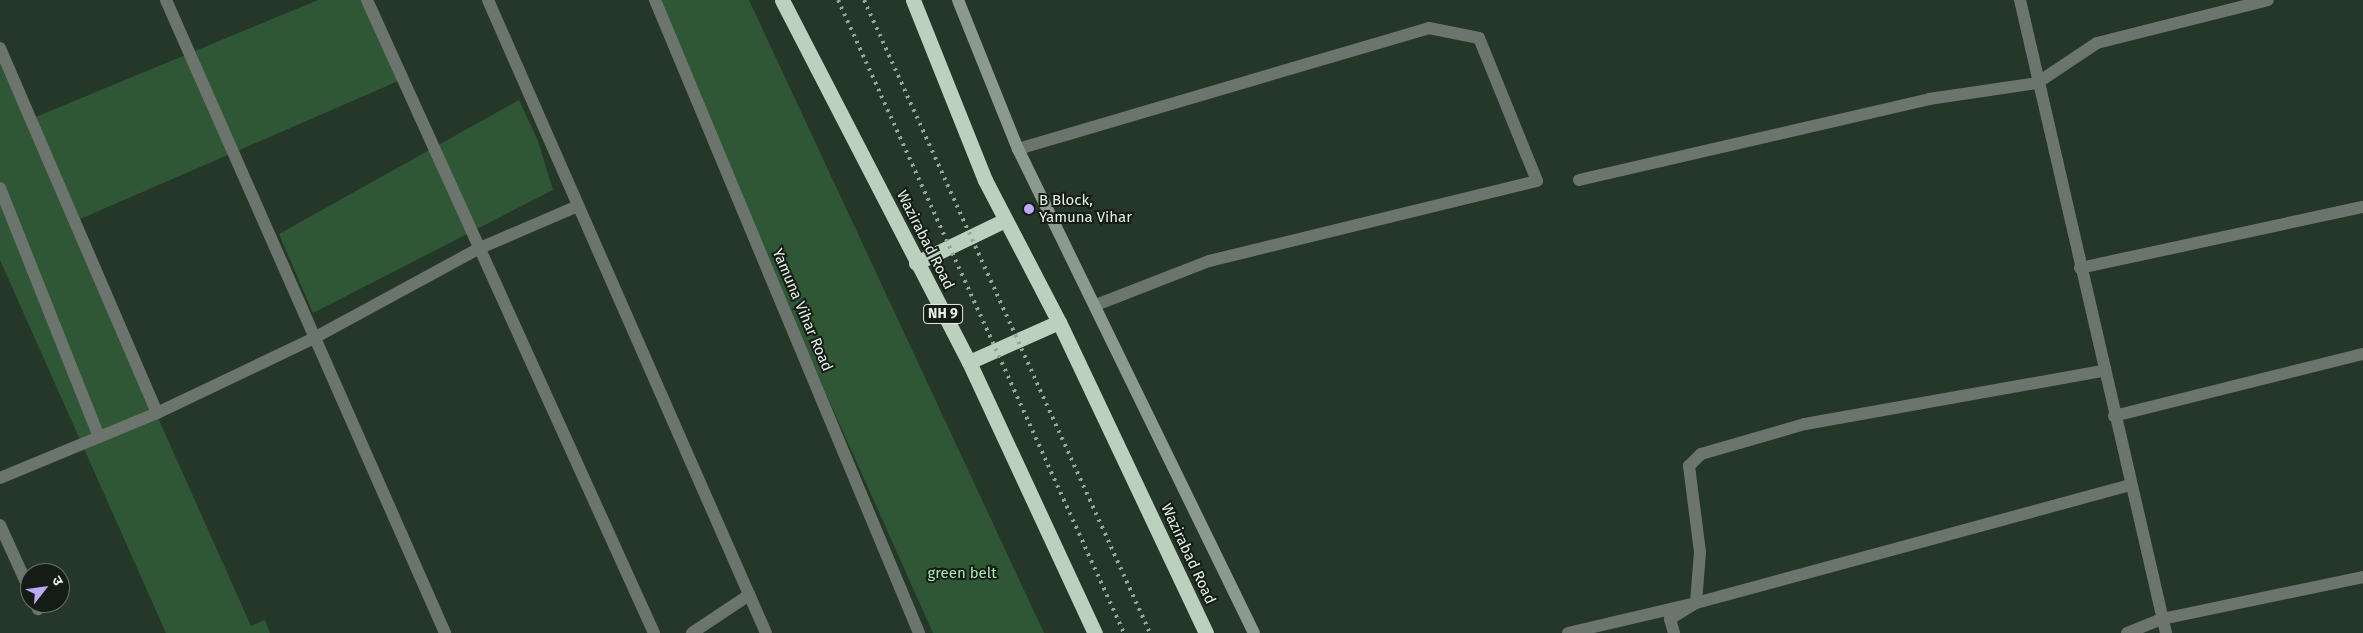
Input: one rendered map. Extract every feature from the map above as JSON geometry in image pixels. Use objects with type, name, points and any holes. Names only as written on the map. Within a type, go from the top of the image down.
[{"type":"highway","name":"Wazirabad Road","points":[[782,0],[916,263],[969,362],[1095,633]]},
{"type":"highway","name":"Wazirabad Road","points":[[913,0],[977,160],[1005,220],[1059,322],[1206,633]]},
{"type":"highway","points":[[916,263],[1005,220]]},
{"type":"highway","points":[[969,362],[1059,322]]},
{"type":"street","points":[[166,0],[445,633]]},
{"type":"street","points":[[367,0],[654,633]]},
{"type":"street","points":[[488,0],[766,633]]},
{"type":"street","name":"Yamuna Vihar Road","points":[[655,0],[919,633]]},
{"type":"street","points":[[958,0],[1018,148],[1254,633]]},
{"type":"street","points":[[2020,0],[2037,83],[2166,633]]},
{"type":"street","points":[[1579,180],[1929,99],[2037,83],[2097,43],[2268,0]]},
{"type":"street","points":[[1018,148],[1429,28],[1478,38],[1537,181],[1209,261],[1096,305]]},
{"type":"street","points":[[0,48],[157,413]]},
{"type":"street","points":[[0,188],[99,437]]},
{"type":"street","points":[[0,478],[157,413],[314,338],[480,248],[578,206]]},
{"type":"street","points":[[2080,268],[2363,207]]},
{"type":"street","points":[[2114,416],[2363,354]]},
{"type":"street","points":[[1696,603],[1700,552],[1689,466],[1700,454],[1805,424],[2104,371]]},
{"type":"street","points":[[1568,633],[1696,603],[2130,485]]},
{"type":"street","points":[[0,525],[20,569]]},
{"type":"street","points":[[2128,633],[2162,619],[2363,577]]},
{"type":"street","points":[[692,633],[749,596]]},
{"type":"street","points":[[1674,633],[1670,619],[1696,603]]},
{"type":"green space","points":[[318,0],[367,0],[403,79],[71,223],[251,626],[265,620],[270,633],[166,633],[0,260],[0,64],[26,121]]},
{"type":"green space","name":"green belt","points":[[650,0],[749,0],[1044,633],[933,633]]},
{"type":"green space","points":[[519,100],[538,141],[553,190],[313,313],[279,234]]},
{"type":"railway","points":[[838,0],[1124,633]]},
{"type":"railway","points":[[864,0],[1150,633]]},
{"type":"place","name":"B Block, Yamuna Vihar","points":[[1029,209]]}]
